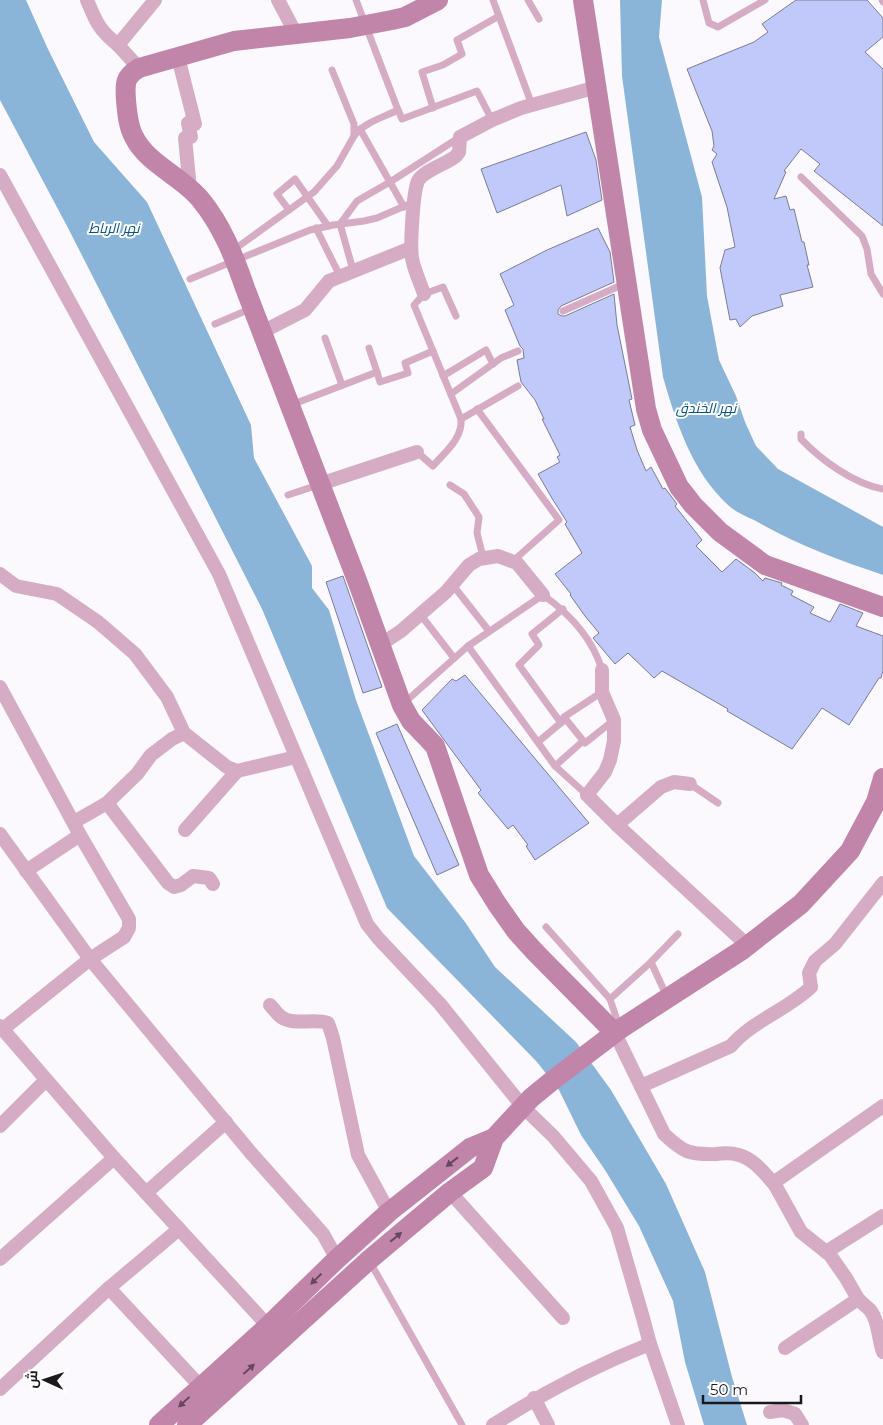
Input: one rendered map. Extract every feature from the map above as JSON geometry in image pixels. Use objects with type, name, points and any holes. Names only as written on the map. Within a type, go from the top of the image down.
[{"type":"street","points":[[87,0],[96,24],[118,44],[139,68]]},
{"type":"street","points":[[118,44],[155,0]]},
{"type":"street","points":[[583,0],[585,23],[597,87],[646,409],[652,430],[670,471],[692,505],[720,532],[765,565],[883,607]]},
{"type":"street","points":[[282,1],[296,34]]},
{"type":"street","points":[[429,2],[405,17],[366,25],[234,41],[139,68],[126,78],[125,89],[127,115],[134,138],[145,152],[190,189],[200,200],[221,229],[234,256],[402,705],[411,721],[435,746],[479,875],[516,930],[614,1034],[664,1134],[688,1152],[741,1155],[762,1170],[775,1184],[801,1232],[826,1252],[846,1278],[858,1299],[871,1311],[883,1352]]},
{"type":"street","points":[[178,57],[195,124],[188,123],[190,137],[185,138],[190,189]]},
{"type":"street","points":[[424,294],[414,266],[411,248],[409,205],[418,181],[428,172],[460,152],[460,137],[492,120],[532,105],[597,87]]},
{"type":"street","points":[[0,175],[219,574],[367,924],[527,1102],[591,1181],[616,1228],[650,1344],[678,1425]]},
{"type":"street","points":[[262,332],[305,310],[325,284],[347,273],[411,248]]},
{"type":"street","points":[[320,484],[417,452]]},
{"type":"street","points":[[380,645],[401,631],[420,614],[469,565],[483,558],[498,556],[518,563],[542,594]]},
{"type":"street","points":[[0,574],[16,586],[57,594],[98,622],[135,654],[167,698],[184,732],[226,767],[237,771],[296,757]]},
{"type":"street","points":[[602,670],[602,692],[614,720],[614,741],[605,772],[587,795],[701,909],[747,946]]},
{"type":"street","points":[[0,687],[80,835],[129,919],[130,928],[124,938],[90,959],[2,1028],[114,1158],[268,1326]]},
{"type":"street","points":[[74,822],[107,803],[136,774],[151,755],[184,732]]},
{"type":"street","points":[[185,830],[237,771]]},
{"type":"street","points":[[187,1425],[369,1260],[450,1192],[482,1168],[494,1138],[527,1102],[614,1034],[747,946],[802,904],[850,851],[879,805],[883,778]]},
{"type":"street","points":[[617,825],[661,787],[674,782],[690,784]]},
{"type":"street","points":[[107,803],[168,883],[174,886],[181,885],[193,876],[209,878],[213,884]]},
{"type":"street","points":[[0,834],[90,959],[226,1122],[323,1234],[337,1259]]},
{"type":"street","points":[[26,871],[80,835]]},
{"type":"street","points":[[641,1086],[731,1046],[740,1036],[798,1000],[811,987],[810,973],[815,961],[835,944],[883,883]]},
{"type":"street","points":[[270,1005],[282,1018],[302,1022],[320,1020],[328,1023],[333,1038],[358,1155],[390,1212]]},
{"type":"street","points":[[0,1126],[46,1080]]},
{"type":"street","points":[[775,1184],[779,1178],[883,1106]]},
{"type":"street","points":[[146,1193],[226,1122]]},
{"type":"street","points":[[159,1425],[390,1212],[470,1148],[494,1138]]},
{"type":"street","points":[[0,1259],[114,1158]]},
{"type":"street","points":[[450,1192],[563,1318]]},
{"type":"street","points":[[826,1252],[883,1216]]},
{"type":"street","points":[[0,1389],[109,1288],[180,1229]]},
{"type":"street","points":[[109,1288],[200,1386]]},
{"type":"street","points":[[785,1348],[858,1299]]},
{"type":"street","points":[[493,1425],[534,1398],[599,1364],[650,1344]]},
{"type":"street","points":[[534,1398],[548,1425]]},
{"type":"street","points":[[770,1412],[783,1410],[795,1414],[802,1425]]},
{"type":"lane","points":[[356,0],[402,119],[477,91],[492,120]]},
{"type":"lane","points":[[493,0],[532,105]]},
{"type":"lane","points":[[528,0],[539,19]]},
{"type":"lane","points":[[703,0],[709,23],[718,27],[765,0]]},
{"type":"lane","points":[[433,108],[422,72],[443,65],[462,54],[456,40],[499,16]]},
{"type":"lane","points":[[332,70],[354,124],[354,136]]},
{"type":"lane","points":[[234,256],[326,180],[360,129],[398,110]]},
{"type":"lane","points":[[190,279],[234,256],[316,228],[377,218],[409,205],[390,182],[360,129]]},
{"type":"lane","points":[[347,273],[340,224],[357,202],[460,137]]},
{"type":"lane","points":[[801,177],[862,236],[867,249],[872,274],[883,294]]},
{"type":"lane","points":[[289,210],[277,194],[295,179],[328,226]]},
{"type":"lane","points":[[316,228],[347,273]]},
{"type":"lane","points":[[563,311],[626,283]]},
{"type":"lane","points":[[417,452],[433,466],[459,436],[462,428],[461,419],[414,305],[424,294],[443,287],[456,316]]},
{"type":"lane","points":[[216,324],[253,308]]},
{"type":"lane","points":[[325,338],[342,385]]},
{"type":"lane","points":[[369,348],[380,382],[408,373],[405,363],[433,351]]},
{"type":"lane","points":[[443,376],[486,350],[493,364]]},
{"type":"lane","points":[[451,394],[501,358],[518,351]]},
{"type":"lane","points":[[290,405],[377,372]]},
{"type":"lane","points":[[461,419],[518,386]]},
{"type":"lane","points":[[477,409],[558,520],[513,561]]},
{"type":"lane","points":[[801,434],[801,439],[810,449],[851,478],[883,489]]},
{"type":"lane","points":[[288,495],[320,484]]},
{"type":"lane","points":[[450,485],[464,494],[479,517],[477,532],[483,558]]},
{"type":"lane","points":[[452,584],[489,631]]},
{"type":"lane","points":[[402,705],[468,646],[542,594],[563,609],[576,622],[594,649],[602,670]]},
{"type":"lane","points":[[563,609],[532,634],[539,645],[519,665],[563,721],[583,741]]},
{"type":"lane","points":[[420,614],[454,658]]},
{"type":"lane","points":[[468,646],[555,766],[587,795]]},
{"type":"lane","points":[[538,742],[563,721],[564,717],[602,692]]},
{"type":"lane","points":[[555,766],[583,741],[585,743],[614,720]]},
{"type":"lane","points":[[690,784],[718,803]]},
{"type":"lane","points":[[546,927],[610,999],[614,1034]]},
{"type":"lane","points":[[610,999],[651,962],[678,934]]},
{"type":"lane","points":[[651,962],[668,998]]},
{"type":"lane","points":[[369,1260],[462,1425]]},
{"type":"water","name":"نهر الرباط","points":[[0,0],[26,0],[94,142],[147,202],[251,425],[254,458],[312,566],[312,588],[329,610],[356,700],[414,856],[465,922],[495,967],[576,1042],[611,1090],[666,1184],[705,1272],[732,1377],[747,1425],[704,1425],[685,1362],[673,1301],[639,1226],[581,1135],[559,1090],[537,1062],[387,908],[262,609],[68,228],[0,100]]},
{"type":"water","name":"نهر الخندق","points":[[620,0],[662,0],[659,37],[702,197],[707,296],[719,360],[736,396],[745,422],[756,446],[778,469],[883,527],[883,575],[801,544],[733,509],[715,492],[704,477],[687,446],[663,377],[622,76]]},
{"type":"building","points":[[796,0],[867,0],[883,18],[883,37],[865,52],[883,69],[883,226],[814,171],[820,164],[801,149],[784,171],[786,172],[774,199],[786,196],[790,210],[794,209],[802,242],[804,242],[809,265],[807,265],[813,287],[780,295],[783,306],[752,316],[740,327],[736,319],[730,320],[720,268],[725,250],[735,247],[727,207],[712,162],[717,154],[712,150],[714,146],[712,131],[687,69],[754,42],[768,32],[762,24]]},
{"type":"building","points":[[586,132],[596,160],[602,200],[567,216],[561,185],[497,213],[481,169]]},
{"type":"building","points":[[598,228],[610,252],[614,282],[561,306],[558,314],[565,316],[614,294],[617,325],[632,399],[629,400],[635,425],[630,427],[637,450],[646,471],[651,467],[663,489],[665,488],[677,504],[675,506],[702,540],[696,546],[722,572],[736,559],[763,581],[765,578],[782,583],[781,585],[793,591],[791,595],[814,607],[810,613],[830,622],[840,604],[863,613],[856,626],[883,636],[883,671],[881,678],[879,678],[849,725],[822,708],[792,749],[662,671],[654,678],[628,653],[615,664],[593,638],[599,633],[555,574],[582,553],[565,524],[567,522],[538,474],[560,462],[557,457],[560,455],[535,400],[521,382],[517,360],[524,358],[523,349],[505,310],[514,305],[500,274],[547,250]]},
{"type":"building","points":[[343,576],[382,687],[363,693],[326,582]]},
{"type":"building","points":[[465,675],[589,823],[535,860],[526,846],[528,845],[513,825],[508,829],[478,793],[481,790],[422,710],[452,679],[456,681]]},
{"type":"building","points":[[397,724],[459,865],[437,875],[376,733]]}]
